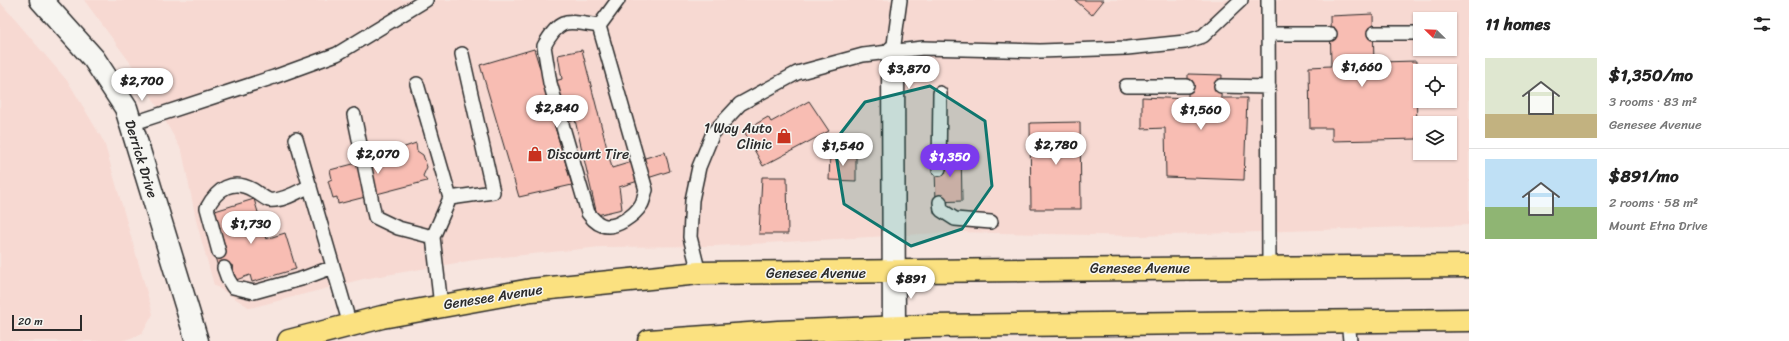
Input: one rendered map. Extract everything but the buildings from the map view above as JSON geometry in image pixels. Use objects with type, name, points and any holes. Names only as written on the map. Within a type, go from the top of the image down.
[{"type":"main road","name":"Genesee Avenue","points":[[289,341],[350,325],[441,306],[532,290],[699,273],[1469,266]]},
{"type":"main road","points":[[649,341],[894,334],[1350,331],[1469,320]]},
{"type":"street","name":"Derrick Drive","points":[[41,0],[94,59],[126,108],[197,341]]},
{"type":"street","points":[[893,52],[894,334]]},
{"type":"lane","points":[[131,124],[274,77],[337,54],[426,0]]},
{"type":"lane","points":[[599,26],[618,0]]},
{"type":"lane","points":[[893,52],[900,0]]},
{"type":"lane","points":[[699,273],[690,237],[692,200],[700,167],[714,133],[740,104],[797,73],[857,56],[923,48],[1040,51],[1127,48],[1185,42],[1203,36],[1241,0]]},
{"type":"lane","points":[[1268,0],[1269,267]]},
{"type":"lane","points":[[567,22],[599,26],[646,190],[642,204],[636,212],[619,224],[603,226],[594,221],[588,213],[550,83],[544,46],[558,26],[567,22]]},
{"type":"lane","points":[[1374,33],[1413,33]]},
{"type":"lane","points":[[1269,34],[1330,34]]},
{"type":"lane","points":[[450,198],[493,192],[462,54]]},
{"type":"lane","points":[[416,84],[450,198],[433,237],[441,306]]},
{"type":"lane","points":[[1126,86],[1187,86]]},
{"type":"lane","points":[[1221,86],[1269,87]]},
{"type":"lane","points":[[939,169],[940,93]]},
{"type":"lane","points":[[354,116],[375,217],[398,228],[433,237]]},
{"type":"lane","points":[[296,139],[350,325]]},
{"type":"lane","points":[[220,252],[206,208],[212,198],[221,189],[228,185],[238,184],[251,189],[269,200],[285,198],[310,186]]},
{"type":"lane","points":[[940,202],[941,210],[955,219],[991,222]]},
{"type":"lane","points":[[224,268],[228,280],[233,287],[254,292],[301,279],[334,267]]},
{"type":"highlighted area","points":[[930,86],[985,121],[992,186],[962,229],[911,246],[844,204],[834,142],[865,102]]},
{"type":"shaded area","points":[[84,0],[1469,0],[1469,225],[1139,236],[957,232],[715,246],[601,247],[474,260],[363,279],[250,308],[214,285],[197,224],[182,151],[140,76]]},
{"type":"shaded area","points":[[0,2],[69,83],[104,142],[153,314],[142,334],[122,341],[0,341]]},
{"type":"place","name":"1 Way Auto Clinic","points":[[784,136]]},
{"type":"place","name":"Discount Tire","points":[[535,154]]}]
